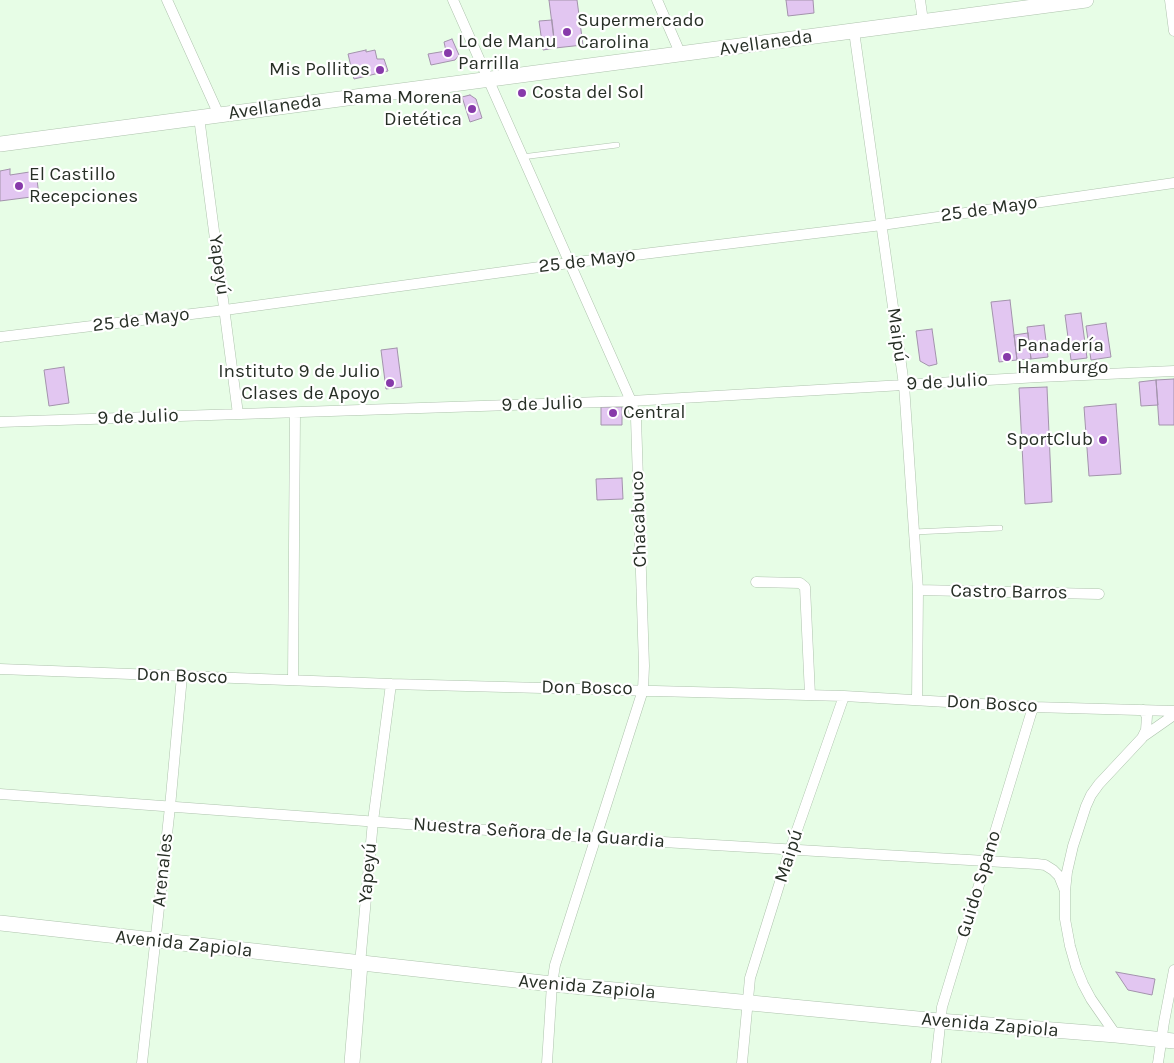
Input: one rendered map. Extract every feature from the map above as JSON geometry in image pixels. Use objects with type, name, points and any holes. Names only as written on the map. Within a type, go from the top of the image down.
[{"type":"street","points":[[167,0],[219,114]]},
{"type":"street","name":"Chacabuco","points":[[453,0],[631,401],[636,418],[644,666],[643,690],[555,964],[547,1063]]},
{"type":"street","points":[[657,0],[681,55]]},
{"type":"street","points":[[920,0],[923,21]]},
{"type":"street","name":"Avellaneda","points":[[0,144],[1086,0]]},
{"type":"street","points":[[1170,0],[1174,31]]},
{"type":"street","name":"Maipú","points":[[854,32],[904,385],[918,590],[917,700]]},
{"type":"street","name":"Yapeyú","points":[[199,117],[238,414]]},
{"type":"street","name":"25 de Mayo","points":[[0,337],[225,310],[882,225],[1174,182]]},
{"type":"street","name":"9 de Julio","points":[[0,422],[631,401],[1174,371]]},
{"type":"street","points":[[293,679],[295,413]]},
{"type":"street","points":[[756,582],[800,583],[805,587],[810,695]]},
{"type":"street","name":"Castro Barros","points":[[918,590],[1099,594]]},
{"type":"street","name":"Don Bosco","points":[[0,669],[391,684],[844,696],[1033,707],[1174,711]]},
{"type":"street","name":"Arenales","points":[[142,1063],[170,807],[182,676]]},
{"type":"street","name":"Yapeyú","points":[[352,1063],[373,821],[391,684]]},
{"type":"street","name":"Maipú","points":[[742,1063],[750,978],[790,850],[844,696]]},
{"type":"street","name":"Guido Spano","points":[[936,1063],[942,1007],[1033,707]]},
{"type":"street","points":[[1142,738],[1148,724],[1147,716],[1143,710]]},
{"type":"street","points":[[1116,1035],[1082,984],[1076,967],[1065,919],[1067,872],[1081,820],[1091,795],[1113,767],[1142,738],[1174,715]]},
{"type":"street","name":"Nuestra Señora de la Guardia","points":[[0,794],[595,838],[1045,865],[1059,876],[1065,891]]},
{"type":"street","name":"Avenida Zapiola","points":[[0,923],[552,984],[940,1022],[1167,1040]]},
{"type":"street","points":[[1158,1063],[1167,1040],[1174,970]]},
{"type":"lane","points":[[522,157],[618,145]]},
{"type":"lane","points":[[914,532],[1000,528]]},
{"type":"building","name":"Supermercado Carolina","points":[[549,0],[577,0],[583,45],[555,48]]},
{"type":"building","points":[[786,0],[813,0],[814,13],[788,16]]},
{"type":"building","points":[[552,20],[555,48],[543,50],[539,21]]},
{"type":"building","name":"Lo de Manu Parrilla","points":[[452,39],[459,55],[455,60],[431,65],[428,54],[446,51],[444,42]]},
{"type":"building","points":[[366,50],[366,52],[375,50],[377,59],[384,59],[388,71],[354,79],[348,54]]},
{"type":"building","name":"Rama Morena Dietética","points":[[470,95],[476,99],[482,118],[470,122],[462,97]]},
{"type":"building","name":"El Castillo Recepciones","points":[[10,169],[10,175],[36,171],[39,196],[0,201],[0,171]]},
{"type":"building","points":[[1010,300],[1017,360],[999,362],[991,302]]},
{"type":"building","points":[[1081,313],[1087,358],[1071,360],[1065,315]]},
{"type":"building","points":[[1106,323],[1111,357],[1091,360],[1086,326]]},
{"type":"building","points":[[1044,325],[1048,357],[1031,359],[1027,327]]},
{"type":"building","points":[[932,329],[937,364],[929,366],[920,361],[916,331]]},
{"type":"building","points":[[1028,333],[1031,359],[1017,360],[1014,335]]},
{"type":"building","points":[[397,348],[402,387],[386,389],[381,350]]},
{"type":"building","points":[[64,367],[69,403],[49,406],[44,370]]},
{"type":"building","points":[[1174,379],[1174,425],[1159,425],[1156,380]]},
{"type":"building","points":[[1156,380],[1158,405],[1141,406],[1139,382]]},
{"type":"building","points":[[1047,387],[1052,502],[1025,504],[1019,388]]},
{"type":"building","name":"SportClub","points":[[1116,404],[1121,474],[1089,476],[1084,407]]},
{"type":"building","points":[[601,407],[622,407],[622,425],[601,425]]},
{"type":"building","points":[[622,478],[623,499],[597,500],[596,479]]},
{"type":"building","points":[[1116,972],[1155,979],[1152,995],[1128,990]]},
{"type":"place","name":"Supermercado Carolina","points":[[567,32]]},
{"type":"place","name":"Lo de Manu Parrilla","points":[[448,53]]},
{"type":"place","name":"Mis Pollitos","points":[[380,70]]},
{"type":"place","name":"Costa del Sol","points":[[522,93]]},
{"type":"place","name":"Rama Morena Dietética","points":[[472,109]]},
{"type":"place","name":"El Castillo Recepciones","points":[[19,186]]},
{"type":"place","name":"Panadería Hamburgo","points":[[1007,357]]},
{"type":"place","name":"Instituto 9 de Julio Clases de Apoyo","points":[[390,383]]},
{"type":"place","name":"Central","points":[[613,413]]},
{"type":"place","name":"SportClub","points":[[1103,440]]}]
